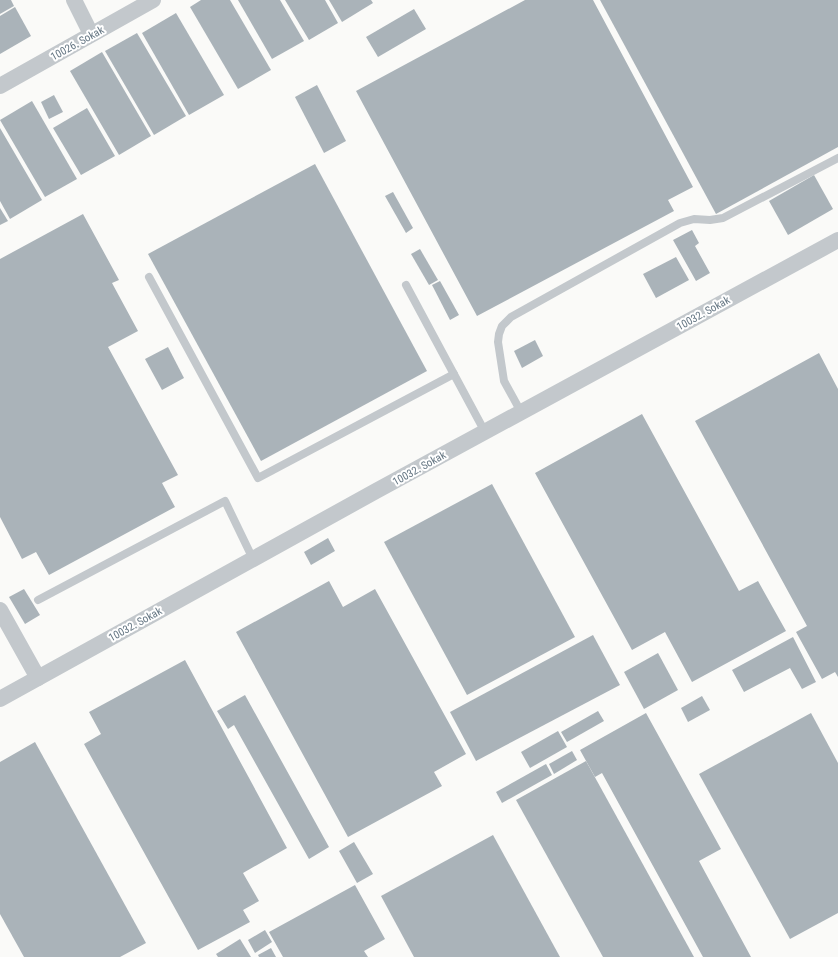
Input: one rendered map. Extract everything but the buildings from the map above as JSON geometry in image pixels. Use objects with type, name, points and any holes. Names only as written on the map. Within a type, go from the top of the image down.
[{"type":"street","points":[[74,0],[92,34]]},
{"type":"street","name":"10026. Sokak","points":[[0,86],[153,0]]},
{"type":"street","name":"10032. Sokak","points":[[0,699],[521,412],[838,240]]},
{"type":"street","points":[[0,610],[38,678]]},
{"type":"lane","points":[[521,412],[504,381],[498,342],[502,326],[511,317],[680,223],[694,218],[710,220],[723,218],[838,158]]},
{"type":"lane","points":[[149,277],[258,478],[454,374]]},
{"type":"lane","points":[[406,285],[485,432]]},
{"type":"lane","points":[[38,600],[225,501],[253,559]]}]
